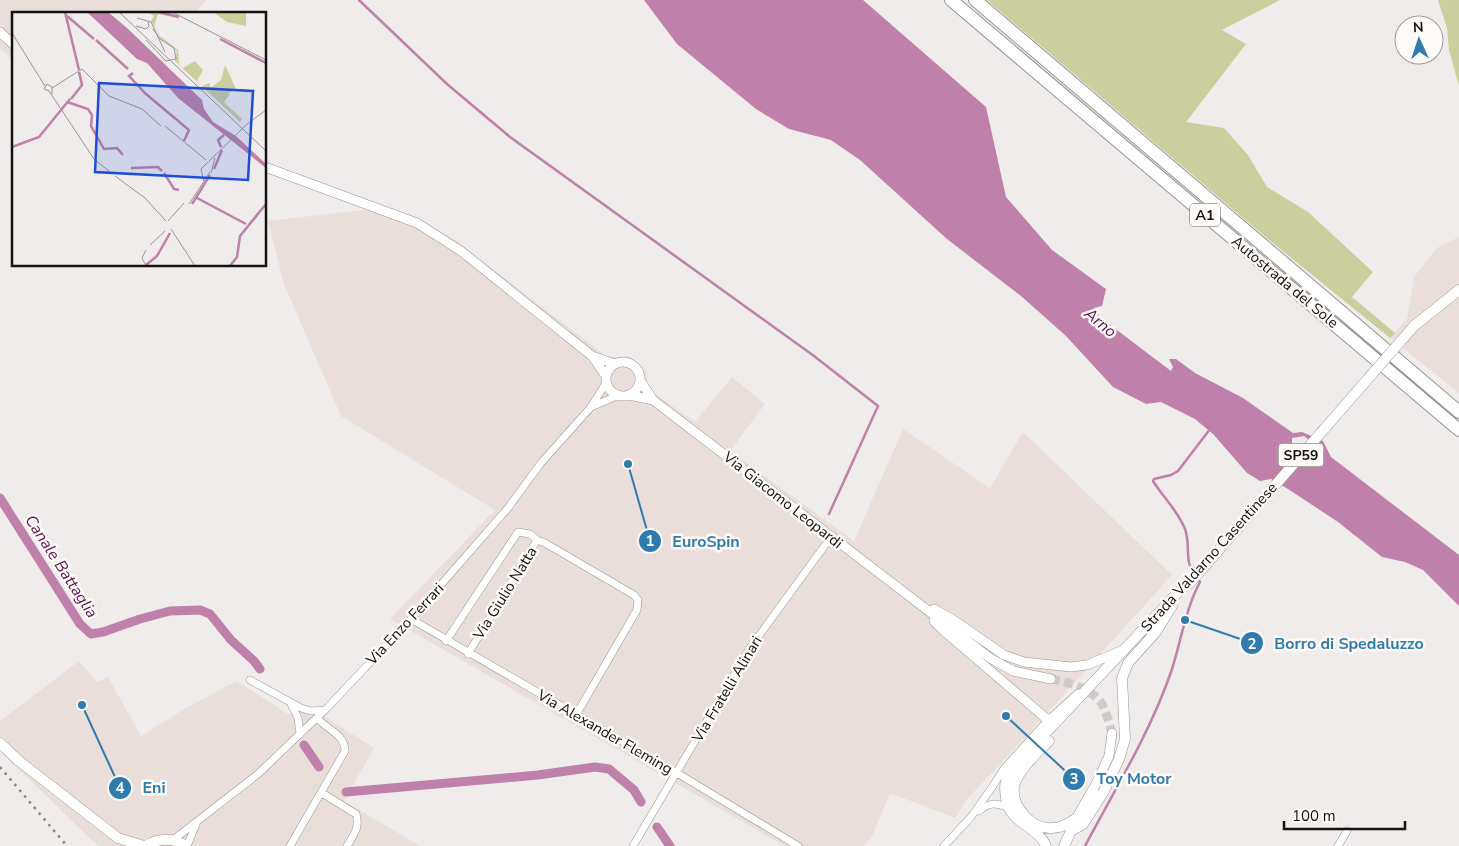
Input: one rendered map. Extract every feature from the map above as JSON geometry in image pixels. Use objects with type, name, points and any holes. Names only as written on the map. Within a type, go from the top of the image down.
[{"type":"highway","name":"Autostrada del Sole","points":[[951,0],[1459,430]]},
{"type":"highway","name":"Autostrada del Sole","points":[[975,0],[1459,412]]},
{"type":"main road","name":"Strada Valdarno Casentinese","points":[[1007,807],[1004,785],[1010,771],[1123,650],[1189,584],[1414,326],[1459,290]]},
{"type":"main road","points":[[1077,818],[1063,826],[1050,829],[1040,826],[1022,812],[1016,803],[1014,785],[1020,772],[1186,590],[1189,584]]},
{"type":"main road","points":[[1071,832],[1083,824],[1104,791],[1119,759],[1125,739],[1122,678],[1128,663],[1155,633],[1172,605]]},
{"type":"main road","points":[[0,743],[19,761],[121,842],[144,846],[153,841],[163,839],[173,840],[186,846]]},
{"type":"main road","points":[[1064,846],[1093,790]]},
{"type":"main road","points":[[1007,807],[1016,818],[1044,840],[1046,846]]},
{"type":"street","points":[[0,32],[12,43]]},
{"type":"street","name":"Via Giacomo Leopardi","points":[[266,167],[417,223],[461,251],[592,356],[615,364],[625,363],[634,367],[653,400],[990,658],[1013,671],[1052,679]]},
{"type":"street","name":"Via Giacomo Leopardi","points":[[592,356],[611,391],[653,400]]},
{"type":"street","points":[[606,380],[611,367],[615,364]]},
{"type":"street","name":"Via Enzo Ferrari","points":[[173,840],[258,774],[325,710],[410,619],[508,508],[541,463],[591,407],[606,380]]},
{"type":"street","points":[[591,407],[636,389],[640,380]]},
{"type":"street","points":[[446,641],[518,532],[530,534],[537,540]]},
{"type":"street","name":"Via Fratelli Alinari","points":[[632,846],[750,648],[831,537]]},
{"type":"street","name":"Via Giulio Natta","points":[[468,654],[537,540],[545,542],[634,595],[638,600],[637,610],[576,715]]},
{"type":"street","name":"Via Giacomo Leopardi","points":[[914,599],[952,619],[1004,655],[1024,662],[1071,666],[1087,665],[1123,650]]},
{"type":"street","name":"Via Giacomo Leopardi","points":[[914,599],[944,631],[1048,720]]},
{"type":"street","name":"Via Alexander Fleming","points":[[410,619],[677,773],[798,846]]},
{"type":"street","points":[[971,817],[1003,770],[1048,720],[1102,673]]},
{"type":"street","points":[[250,680],[290,703],[311,711],[325,710]]},
{"type":"street","points":[[290,703],[298,718],[300,734]]},
{"type":"street","points":[[290,846],[344,756],[345,744],[341,737],[317,718]]},
{"type":"street","points":[[1093,790],[1109,756],[1112,733]]},
{"type":"street","points":[[322,793],[356,814],[358,828],[347,846]]},
{"type":"street","points":[[944,846],[984,806],[994,803],[1007,807]]},
{"type":"street","points":[[186,846],[198,821]]},
{"type":"street","points":[[1338,846],[1347,831]]},
{"type":"shaded area","points":[[0,0],[206,0],[196,12],[12,12],[12,59],[0,49]]},
{"type":"shaded area","points":[[389,207],[418,218],[455,240],[607,357],[629,356],[647,371],[647,388],[695,422],[732,377],[765,404],[730,451],[854,541],[903,429],[990,488],[1023,432],[1172,575],[968,798],[955,818],[890,793],[872,836],[864,846],[785,846],[390,619],[495,510],[341,416],[284,284],[268,221]]},
{"type":"shaded area","points":[[1459,237],[1459,393],[1390,338],[1407,319],[1414,277],[1437,248]]},
{"type":"shaded area","points":[[79,661],[97,682],[108,677],[141,736],[186,708],[237,681],[288,714],[311,708],[374,748],[344,801],[420,846],[98,846],[0,751],[0,721]]},
{"type":"green space","points":[[987,0],[1280,0],[1222,30],[1246,44],[1186,122],[1224,128],[1248,155],[1267,187],[1308,212],[1373,272],[1352,297],[1395,333],[1390,338],[1269,240]]},
{"type":"green space","points":[[1438,0],[1459,0],[1459,86],[1449,50],[1447,28]]},
{"type":"water","name":"Arno","points":[[644,0],[863,0],[986,107],[1006,197],[1052,250],[1106,289],[1102,306],[1094,308],[1101,318],[1171,371],[1173,367],[1169,359],[1176,359],[1195,373],[1243,398],[1293,433],[1302,432],[1323,441],[1331,457],[1459,555],[1459,606],[1423,570],[1405,562],[1382,557],[1338,522],[1288,489],[1271,479],[1260,481],[1247,473],[1213,434],[1195,419],[1161,402],[1146,404],[1113,387],[1066,336],[1021,296],[947,239],[860,160],[831,140],[789,129],[756,109],[677,44]],"holes":[[[1304,436],[1322,451],[1323,464],[1310,464],[1292,448],[1292,438]]]},
{"type":"waterway","points":[[359,0],[447,84],[510,137],[814,356],[878,406],[829,514]]},
{"type":"waterway","points":[[1194,574],[1189,563],[1187,535],[1182,522],[1153,481],[1178,471],[1210,429]]},
{"type":"waterway","name":"Canale Battaglia","points":[[0,498],[80,624],[91,634],[170,611],[200,610],[210,614],[231,640],[260,669]]},
{"type":"waterway","points":[[1085,846],[1131,761],[1163,695],[1191,604],[1200,582],[1197,578]]},
{"type":"waterway","name":"Canale Battaglia","points":[[304,745],[319,767]]},
{"type":"waterway","points":[[346,792],[538,775],[595,767],[609,769],[634,790],[641,802]]},
{"type":"waterway","points":[[657,827],[670,846]]},
{"type":"tunnel","points":[[1051,679],[1080,687],[1099,700],[1107,716],[1112,733]]},
{"type":"railway","points":[[0,767],[67,846]]},
{"type":"place","name":"EuroSpin","points":[[628,464]]},
{"type":"place","name":"Borro di Spedaluzzo","points":[[1185,620]]},
{"type":"place","name":"Eni","points":[[82,705]]},
{"type":"place","name":"Toy Motor","points":[[1006,716]]}]
